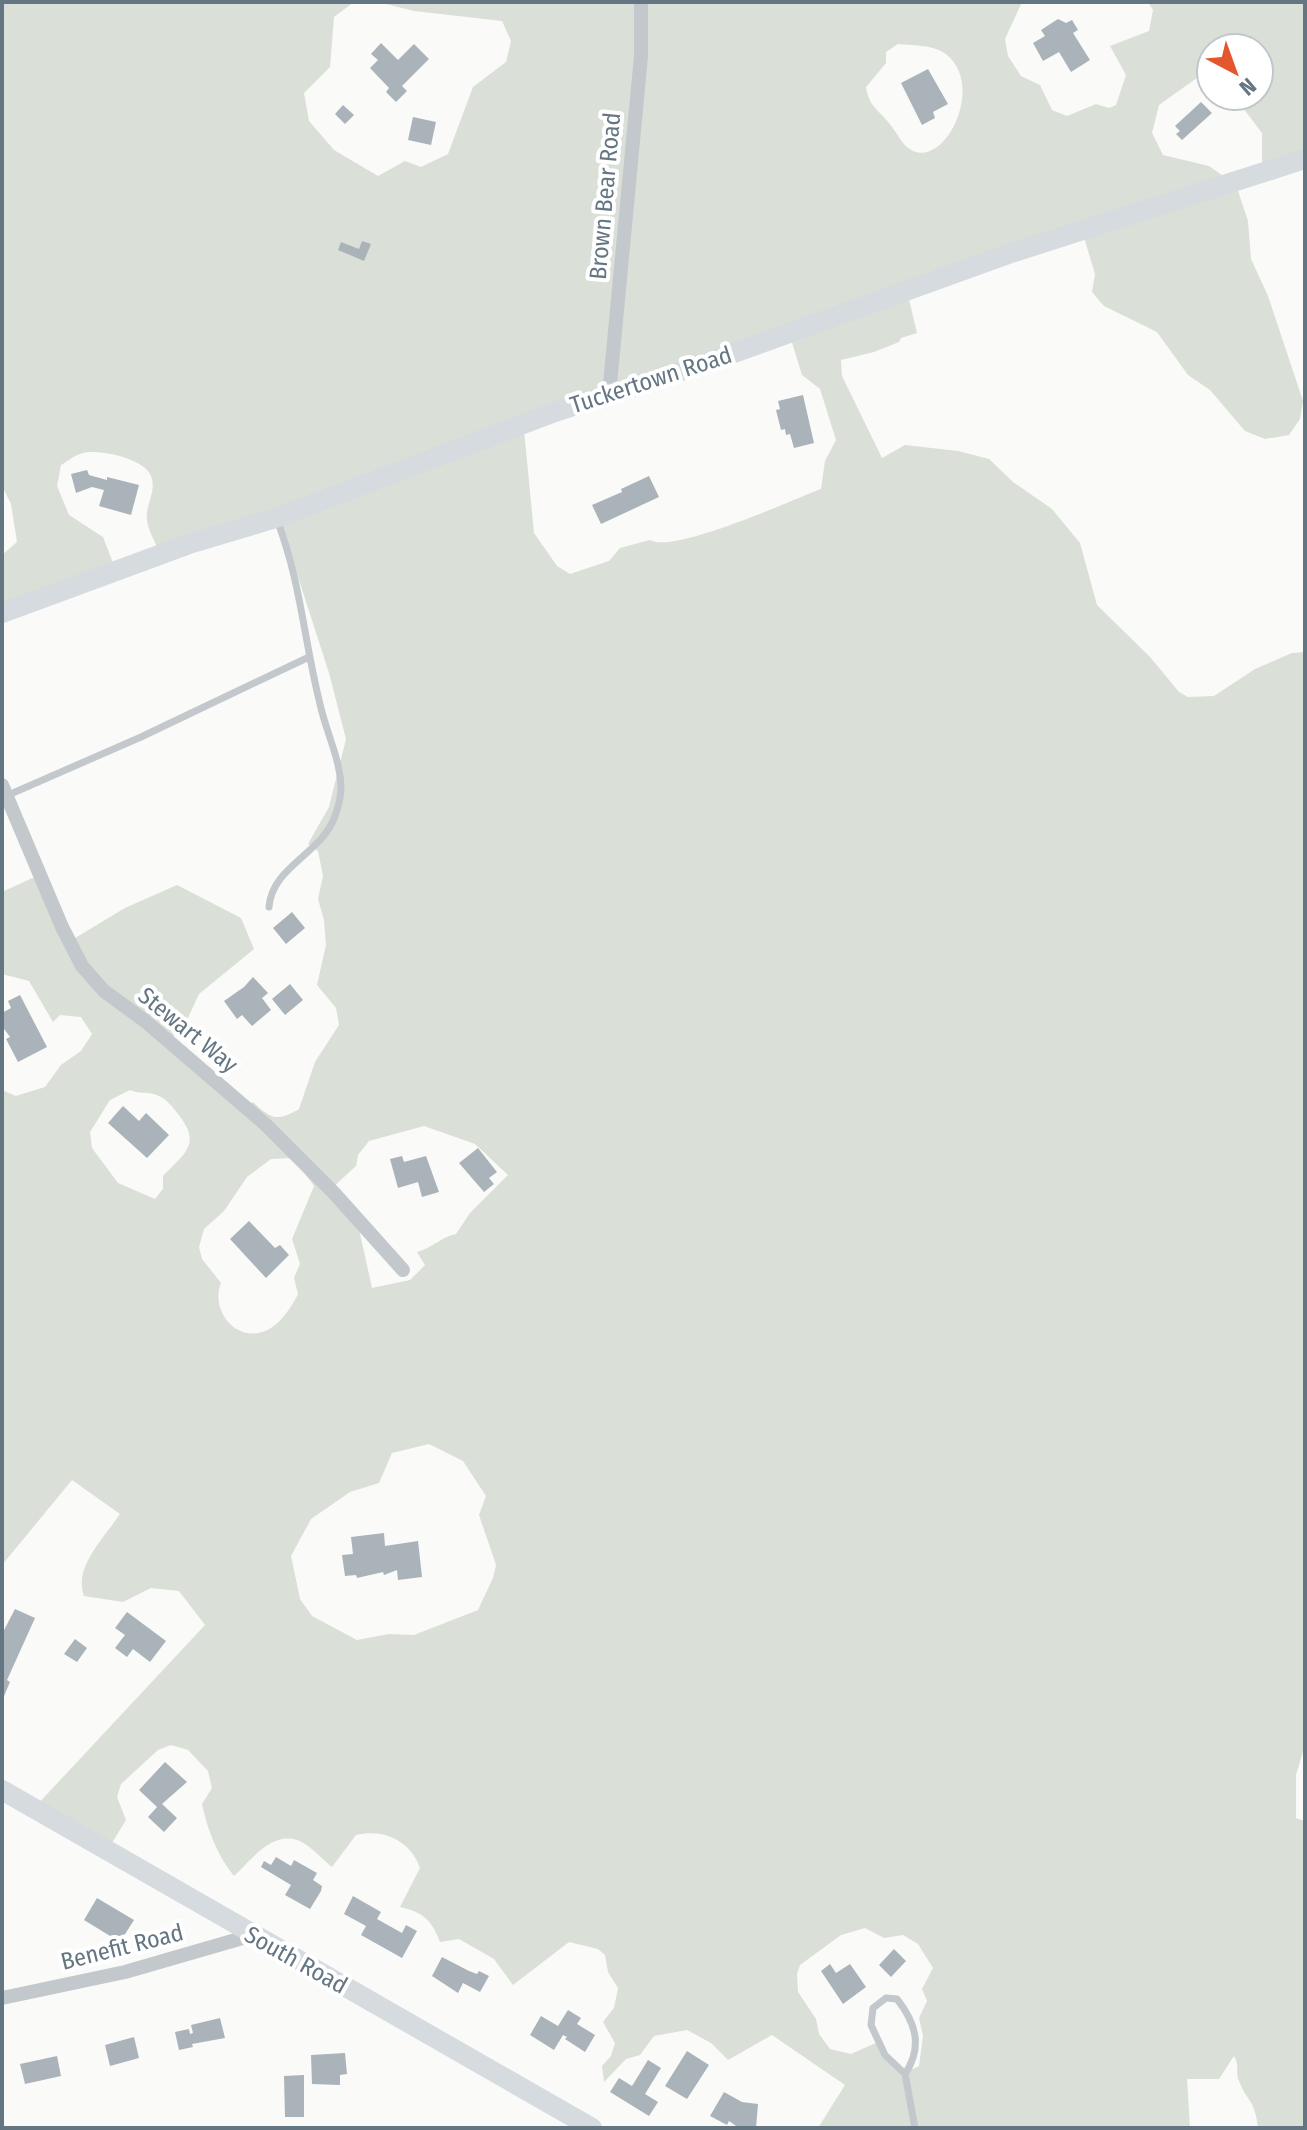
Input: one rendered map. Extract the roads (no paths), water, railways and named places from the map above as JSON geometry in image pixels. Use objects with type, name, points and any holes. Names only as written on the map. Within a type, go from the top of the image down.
[{"type":"street","name":"Brown Bear Road","points":[[609,395],[641,56],[641,2]]},
{"type":"street","name":"Tuckertown Road","points":[[2,613],[189,544],[276,518],[555,412],[715,360],[1018,250],[1305,159]]},
{"type":"street","name":"Stewart Way","points":[[4,791],[82,966],[104,991],[157,1031],[265,1124],[334,1193],[403,1270]]},
{"type":"street","name":"South Road","points":[[2,1790],[592,2128]]},
{"type":"street","name":"Benefit Road","points":[[2,1998],[125,1972],[253,1935]]},
{"type":"lane","points":[[269,907],[270,892],[279,879],[327,834],[335,817],[341,789],[338,764],[320,707],[309,657],[299,587],[276,518]]},
{"type":"lane","points":[[4,791],[128,743],[309,657]]},
{"type":"lane","points":[[905,2074],[914,2060],[915,2034],[910,2015],[897,1999],[886,1998],[873,2008],[871,2025],[885,2055],[905,2074],[915,2128]]}]
